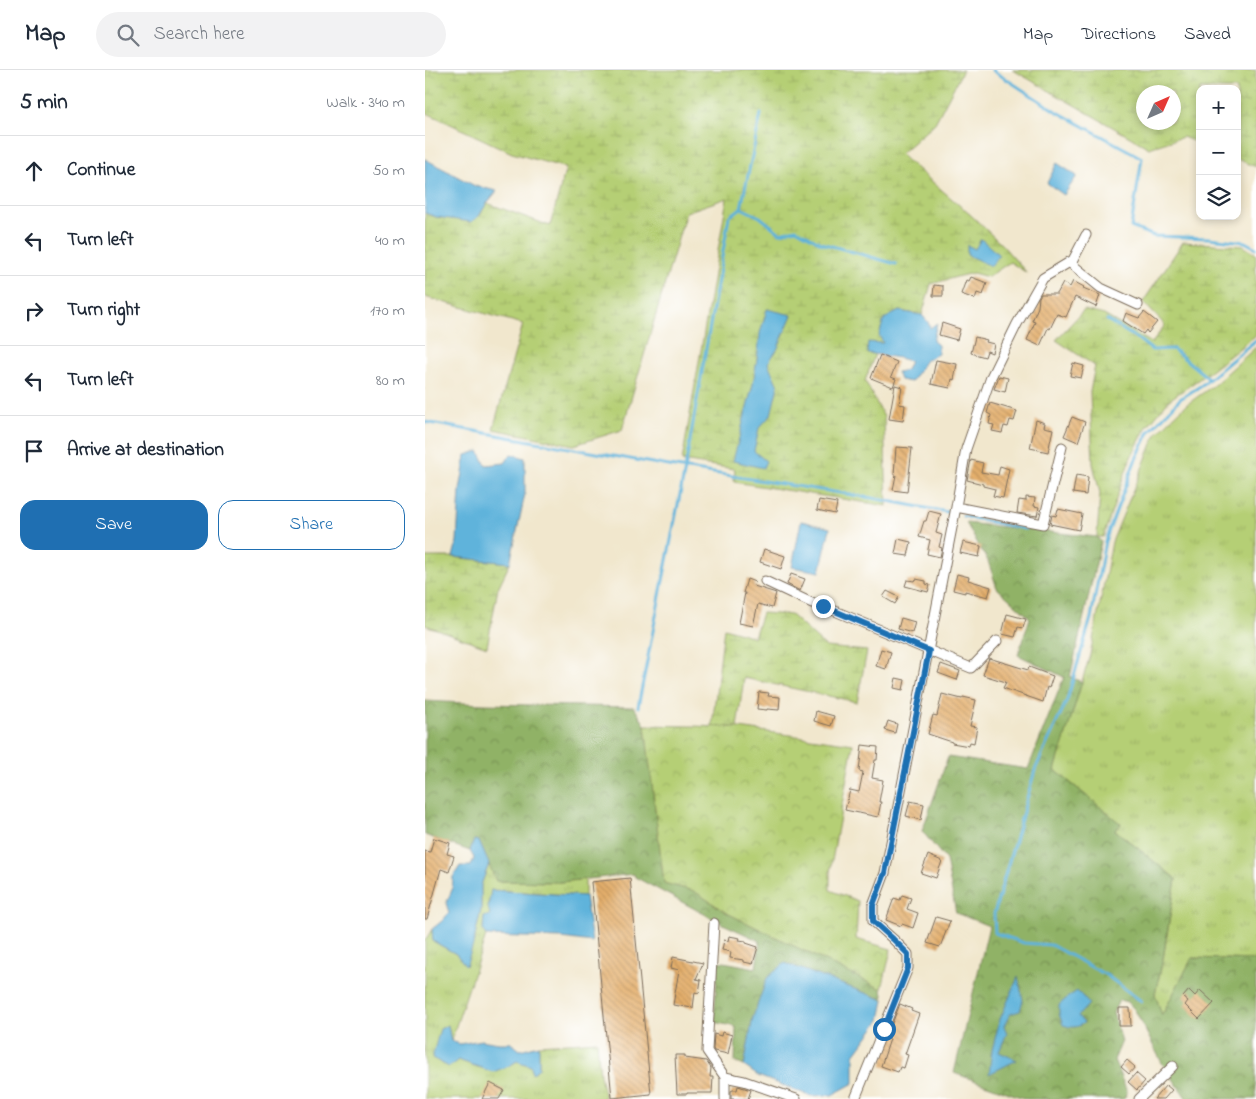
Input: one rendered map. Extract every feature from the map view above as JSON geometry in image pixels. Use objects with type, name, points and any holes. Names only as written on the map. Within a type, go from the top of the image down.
[{"type":"street","points":[[855,1099],[908,968],[908,954],[873,921],[873,905],[885,873],[957,507],[966,449],[991,377],[1017,324],[1043,278],[1073,260],[1086,234]]},
{"type":"street","points":[[1069,262],[1101,288],[1138,305]]},
{"type":"street","points":[[957,507],[1043,524],[1063,447]]},
{"type":"street","points":[[765,581],[812,604],[823,606],[971,668],[997,641]]},
{"type":"street","points":[[714,923],[707,1051],[725,1077],[725,1099]]},
{"type":"street","points":[[1139,1099],[1173,1066]]},
{"type":"street","points":[[725,1077],[796,1099]]},
{"type":"green space","points":[[425,70],[963,70],[935,123],[900,154],[973,217],[1027,273],[1010,262],[988,277],[973,273],[931,284],[922,315],[899,311],[883,344],[867,353],[875,354],[865,381],[884,417],[887,506],[734,482],[735,469],[682,461],[727,198],[686,212],[622,430],[574,445],[493,429],[523,324],[425,297],[425,213],[436,217],[479,216],[487,203],[550,226],[566,168],[512,153],[425,112]]},
{"type":"green space","points":[[1013,70],[1256,70],[1256,167],[1241,161],[1241,85],[1196,85],[1196,142],[1183,137],[1149,148]]},
{"type":"green space","points":[[1183,242],[1243,246],[1256,254],[1256,335],[1212,370],[1169,400],[1146,428],[1130,459],[1103,537],[1097,537],[1100,493],[1093,464],[1090,392],[1095,366],[1056,340],[1084,310],[1104,315],[1152,343],[1165,325],[1143,302]]},
{"type":"green space","points":[[1256,347],[1256,960],[1192,958],[1162,1016],[1155,994],[1163,959],[1176,879],[1115,830],[1120,824],[1055,770],[1090,655],[1112,542],[1156,434],[1186,405],[1214,385]]},
{"type":"green space","points":[[966,523],[1097,537],[1101,542],[1070,677],[1082,682],[1055,770],[1121,824],[1115,830],[1176,879],[1163,959],[1155,994],[1162,1015],[1192,958],[1256,960],[1256,1099],[1187,1099],[1162,1063],[1135,1010],[1128,1002],[1119,1000],[1113,1013],[1122,1041],[1114,1060],[1127,1092],[1124,1099],[1026,1099],[954,1073],[989,926],[956,913],[946,860],[922,831],[948,757],[1028,769],[1064,677],[1018,655],[1030,618],[997,588],[988,561]]},
{"type":"green space","points":[[425,557],[453,557],[510,563],[498,588],[487,647],[425,625]]},
{"type":"green space","points":[[762,613],[791,615],[826,647],[867,651],[857,702],[744,678],[737,727],[712,726],[724,628],[754,637]]},
{"type":"green space","points":[[425,701],[634,707],[645,725],[664,883],[694,891],[729,914],[882,989],[884,1000],[785,963],[753,1017],[744,1066],[735,1062],[736,1027],[714,1022],[718,961],[756,968],[760,941],[723,924],[635,877],[634,874],[560,882],[496,881],[479,841],[474,840],[470,851],[425,835]]},
{"type":"green space","points":[[645,725],[732,727],[853,744],[830,872],[830,890],[858,901],[856,939],[891,949],[882,989],[729,914],[694,891],[664,883]]},
{"type":"green space","points":[[489,864],[496,881],[560,882],[585,879],[585,896],[491,890],[490,915],[484,917],[483,927],[486,936],[451,1041],[448,1025],[440,1029],[458,1060],[478,1067],[509,1066],[517,1061],[531,1066],[533,1074],[539,1068],[539,1045],[597,1041],[600,1075],[605,1099],[425,1099],[425,941],[432,929],[433,941],[456,954],[473,945],[481,910],[481,885]]},
{"type":"water","points":[[425,159],[475,186],[497,191],[479,216],[471,222],[436,217],[425,213]]},
{"type":"water","points":[[1057,163],[1077,176],[1064,195],[1047,183]]},
{"type":"water","points":[[981,239],[999,255],[991,266],[967,255],[967,245],[975,249]]},
{"type":"water","points":[[767,309],[792,315],[777,350],[768,363],[778,386],[771,415],[759,428],[754,451],[766,461],[763,468],[733,461],[753,384],[760,333]]},
{"type":"water","points":[[899,311],[922,315],[930,328],[937,323],[933,341],[938,345],[938,354],[926,360],[911,382],[900,380],[897,372],[906,370],[910,361],[867,353],[868,342],[883,343],[879,335],[884,319]]},
{"type":"water","points":[[479,451],[486,465],[505,463],[511,454],[525,458],[525,494],[510,563],[453,557],[457,541],[460,490],[466,455]]},
{"type":"water","points":[[801,521],[830,528],[820,572],[792,567]]},
{"type":"water","points":[[474,840],[479,841],[489,864],[481,885],[481,910],[466,966],[456,954],[433,941],[432,929],[449,913],[446,903],[452,890],[453,877],[460,866],[471,866],[474,858],[470,851]]},
{"type":"water","points":[[491,890],[585,896],[592,942],[562,938],[486,936],[483,930],[484,917],[490,915],[488,907]]},
{"type":"water","points":[[785,963],[884,1000],[880,1020],[854,1055],[854,1083],[832,1095],[811,1096],[758,1076],[744,1066],[753,1017],[767,978]]},
{"type":"water","points":[[1018,977],[1023,1000],[1020,1011],[1010,1014],[1004,1026],[1007,1033],[999,1052],[1017,1060],[989,1074],[992,1050],[1000,1019]]},
{"type":"water","points":[[1077,991],[1089,1004],[1078,1016],[1084,1023],[1079,1026],[1069,1027],[1063,1025],[1059,1014],[1059,1005]]},
{"type":"water","points":[[448,1025],[451,1041],[460,1044],[481,1040],[511,1043],[520,1050],[539,1045],[539,1068],[532,1074],[531,1066],[517,1061],[493,1072],[458,1060],[449,1067],[432,1058],[440,1029]]},
{"type":"building","points":[[971,277],[987,283],[983,295],[977,293],[975,299],[961,294],[966,280],[969,281]]},
{"type":"building","points":[[1073,281],[1083,288],[1100,295],[1096,307],[1075,297],[1066,317],[1057,314],[1040,346],[1027,340],[1035,322],[1032,321],[1041,294],[1057,294],[1063,283],[1070,287]]},
{"type":"building","points":[[934,285],[943,286],[943,296],[933,296]]},
{"type":"building","points":[[1144,312],[1157,322],[1148,333],[1146,330],[1143,334],[1123,321],[1126,313],[1139,318]]},
{"type":"building","points":[[942,323],[960,329],[957,340],[939,335]]},
{"type":"building","points":[[975,337],[994,344],[992,353],[987,351],[985,357],[971,353]]},
{"type":"building","points":[[880,355],[897,362],[891,377],[896,379],[893,387],[871,378]]},
{"type":"building","points":[[936,360],[957,364],[954,380],[952,379],[950,388],[931,384]]},
{"type":"building","points":[[1073,363],[1084,366],[1081,378],[1070,376]]},
{"type":"building","points":[[999,376],[1008,378],[1005,392],[994,389]]},
{"type":"building","points":[[895,385],[902,387],[899,404],[905,405],[903,421],[889,419]]},
{"type":"building","points":[[990,403],[1017,411],[1014,421],[1010,420],[1008,427],[1004,426],[1002,433],[992,431],[994,425],[989,424],[991,415],[987,413]]},
{"type":"building","points":[[1072,417],[1085,422],[1078,442],[1064,436]]},
{"type":"building","points":[[1036,420],[1045,423],[1044,427],[1053,429],[1048,452],[1030,448]]},
{"type":"building","points":[[896,447],[912,448],[907,492],[893,490],[896,475],[894,475]]},
{"type":"building","points":[[971,460],[983,463],[981,472],[998,475],[1000,466],[1009,469],[1003,498],[993,496],[995,489],[967,480]]},
{"type":"building","points":[[1076,475],[1088,477],[1086,495],[1073,493]]},
{"type":"building","points":[[1026,497],[1035,498],[1034,506],[1039,507],[1037,516],[1017,513],[1019,500],[1026,501]]},
{"type":"building","points":[[819,500],[837,503],[835,514],[817,510]]},
{"type":"building","points":[[1058,509],[1082,514],[1079,530],[1050,524],[1052,515],[1056,516]]},
{"type":"building","points":[[929,511],[941,514],[936,533],[942,535],[939,547],[942,548],[940,557],[927,554],[930,540],[919,537]]},
{"type":"building","points":[[898,539],[911,542],[908,556],[895,554]]},
{"type":"building","points":[[963,542],[981,546],[979,557],[960,553]]},
{"type":"building","points":[[764,549],[785,556],[781,569],[760,562]]},
{"type":"building","points":[[791,574],[805,579],[800,591],[787,584]]},
{"type":"building","points":[[957,574],[969,577],[968,580],[991,587],[988,597],[953,590]]},
{"type":"building","points":[[747,579],[755,582],[754,586],[776,593],[772,608],[758,604],[753,626],[739,623]]},
{"type":"building","points":[[916,579],[926,581],[926,584],[930,585],[928,592],[905,586],[907,580],[915,581]]},
{"type":"building","points":[[887,591],[899,597],[895,604],[883,597]]},
{"type":"building","points":[[1007,614],[1026,619],[1023,628],[1018,627],[1015,637],[1002,634]]},
{"type":"building","points":[[901,618],[915,622],[912,633],[898,629]]},
{"type":"building","points":[[881,649],[891,652],[886,669],[876,666]]},
{"type":"building","points":[[989,658],[1028,670],[1029,667],[1053,676],[1049,688],[1047,687],[1043,702],[1003,688],[1006,682],[983,675]]},
{"type":"building","points":[[941,664],[960,671],[957,680],[938,673]]},
{"type":"building","points":[[896,678],[905,680],[903,690],[894,688]]},
{"type":"building","points":[[759,692],[769,693],[768,696],[780,697],[779,710],[757,709]]},
{"type":"building","points":[[942,694],[976,700],[970,726],[977,727],[974,743],[970,742],[969,746],[952,743],[928,734],[933,715],[937,716]]},
{"type":"building","points":[[816,711],[834,716],[831,726],[814,721]]},
{"type":"building","points":[[888,721],[897,724],[895,733],[885,730]]},
{"type":"building","points":[[862,745],[878,747],[872,778],[883,780],[878,817],[845,810],[850,790],[859,792],[863,772],[859,771]]},
{"type":"building","points":[[910,801],[924,804],[921,820],[906,816]]},
{"type":"building","points":[[434,838],[450,843],[447,854],[454,856],[449,872],[441,869],[427,919],[425,919],[425,851],[430,852]]},
{"type":"building","points":[[928,855],[942,861],[936,878],[921,873]]},
{"type":"building","points":[[630,878],[651,1094],[612,1098],[591,882]]},
{"type":"building","points":[[902,895],[911,898],[907,909],[918,913],[913,928],[886,920],[894,898],[900,900]]},
{"type":"building","points":[[936,917],[950,921],[940,947],[927,943]]},
{"type":"building","points":[[729,936],[740,938],[739,940],[758,947],[753,964],[744,962],[744,960],[730,958],[731,952],[722,950],[724,940],[728,941]]},
{"type":"building","points":[[673,957],[703,963],[696,979],[701,980],[699,993],[695,992],[693,1008],[673,1005],[679,970],[671,968]]},
{"type":"building","points":[[1189,990],[1195,996],[1200,990],[1214,1003],[1199,1019],[1185,1005],[1188,1001],[1183,997]]},
{"type":"building","points":[[900,1004],[919,1014],[905,1054],[908,1055],[904,1068],[900,1067],[898,1072],[881,1066],[890,1039],[886,1038]]},
{"type":"building","points":[[1119,1008],[1130,1008],[1131,1026],[1119,1026]]},
{"type":"building","points":[[722,1032],[732,1035],[728,1054],[714,1051],[713,1049],[714,1034],[721,1036]]},
{"type":"building","points":[[675,1055],[685,1055],[685,1058],[706,1061],[711,1068],[710,1077],[713,1077],[712,1093],[677,1094]]},
{"type":"building","points":[[1127,1060],[1135,1067],[1129,1074],[1121,1067]]},
{"type":"building","points":[[1136,1073],[1145,1081],[1137,1090],[1128,1082]]},
{"type":"building","points":[[490,1083],[504,1090],[499,1099],[482,1099]]},
{"type":"building","points":[[1166,1085],[1172,1090],[1164,1099],[1154,1099]]},
{"type":"building","points":[[738,1086],[751,1090],[748,1099],[731,1099],[731,1091],[737,1090]]},
{"type":"waterway","points":[[992,70],[1054,110],[1142,158],[1131,227],[1154,236],[1209,238],[1245,242],[1256,248]]},
{"type":"waterway","points":[[638,707],[685,469],[729,217],[741,208],[761,114]]},
{"type":"waterway","points":[[741,208],[760,217],[780,233],[796,229],[821,243],[896,264]]},
{"type":"waterway","points":[[1107,320],[1152,350],[1173,349],[1209,379]]},
{"type":"waterway","points":[[1141,1001],[1106,975],[1051,945],[1024,943],[995,933],[994,914],[1035,770],[1067,700],[1091,618],[1105,541],[1135,461],[1149,432],[1180,399],[1202,385],[1256,340]]},
{"type":"waterway","points":[[425,422],[669,466],[872,498],[947,512]]},
{"type":"waterway","points":[[963,516],[1025,529]]},
{"type":"route","points":[[823,606],[929,651],[885,873],[873,905],[873,921],[908,954],[908,968],[884,1029]]}]
